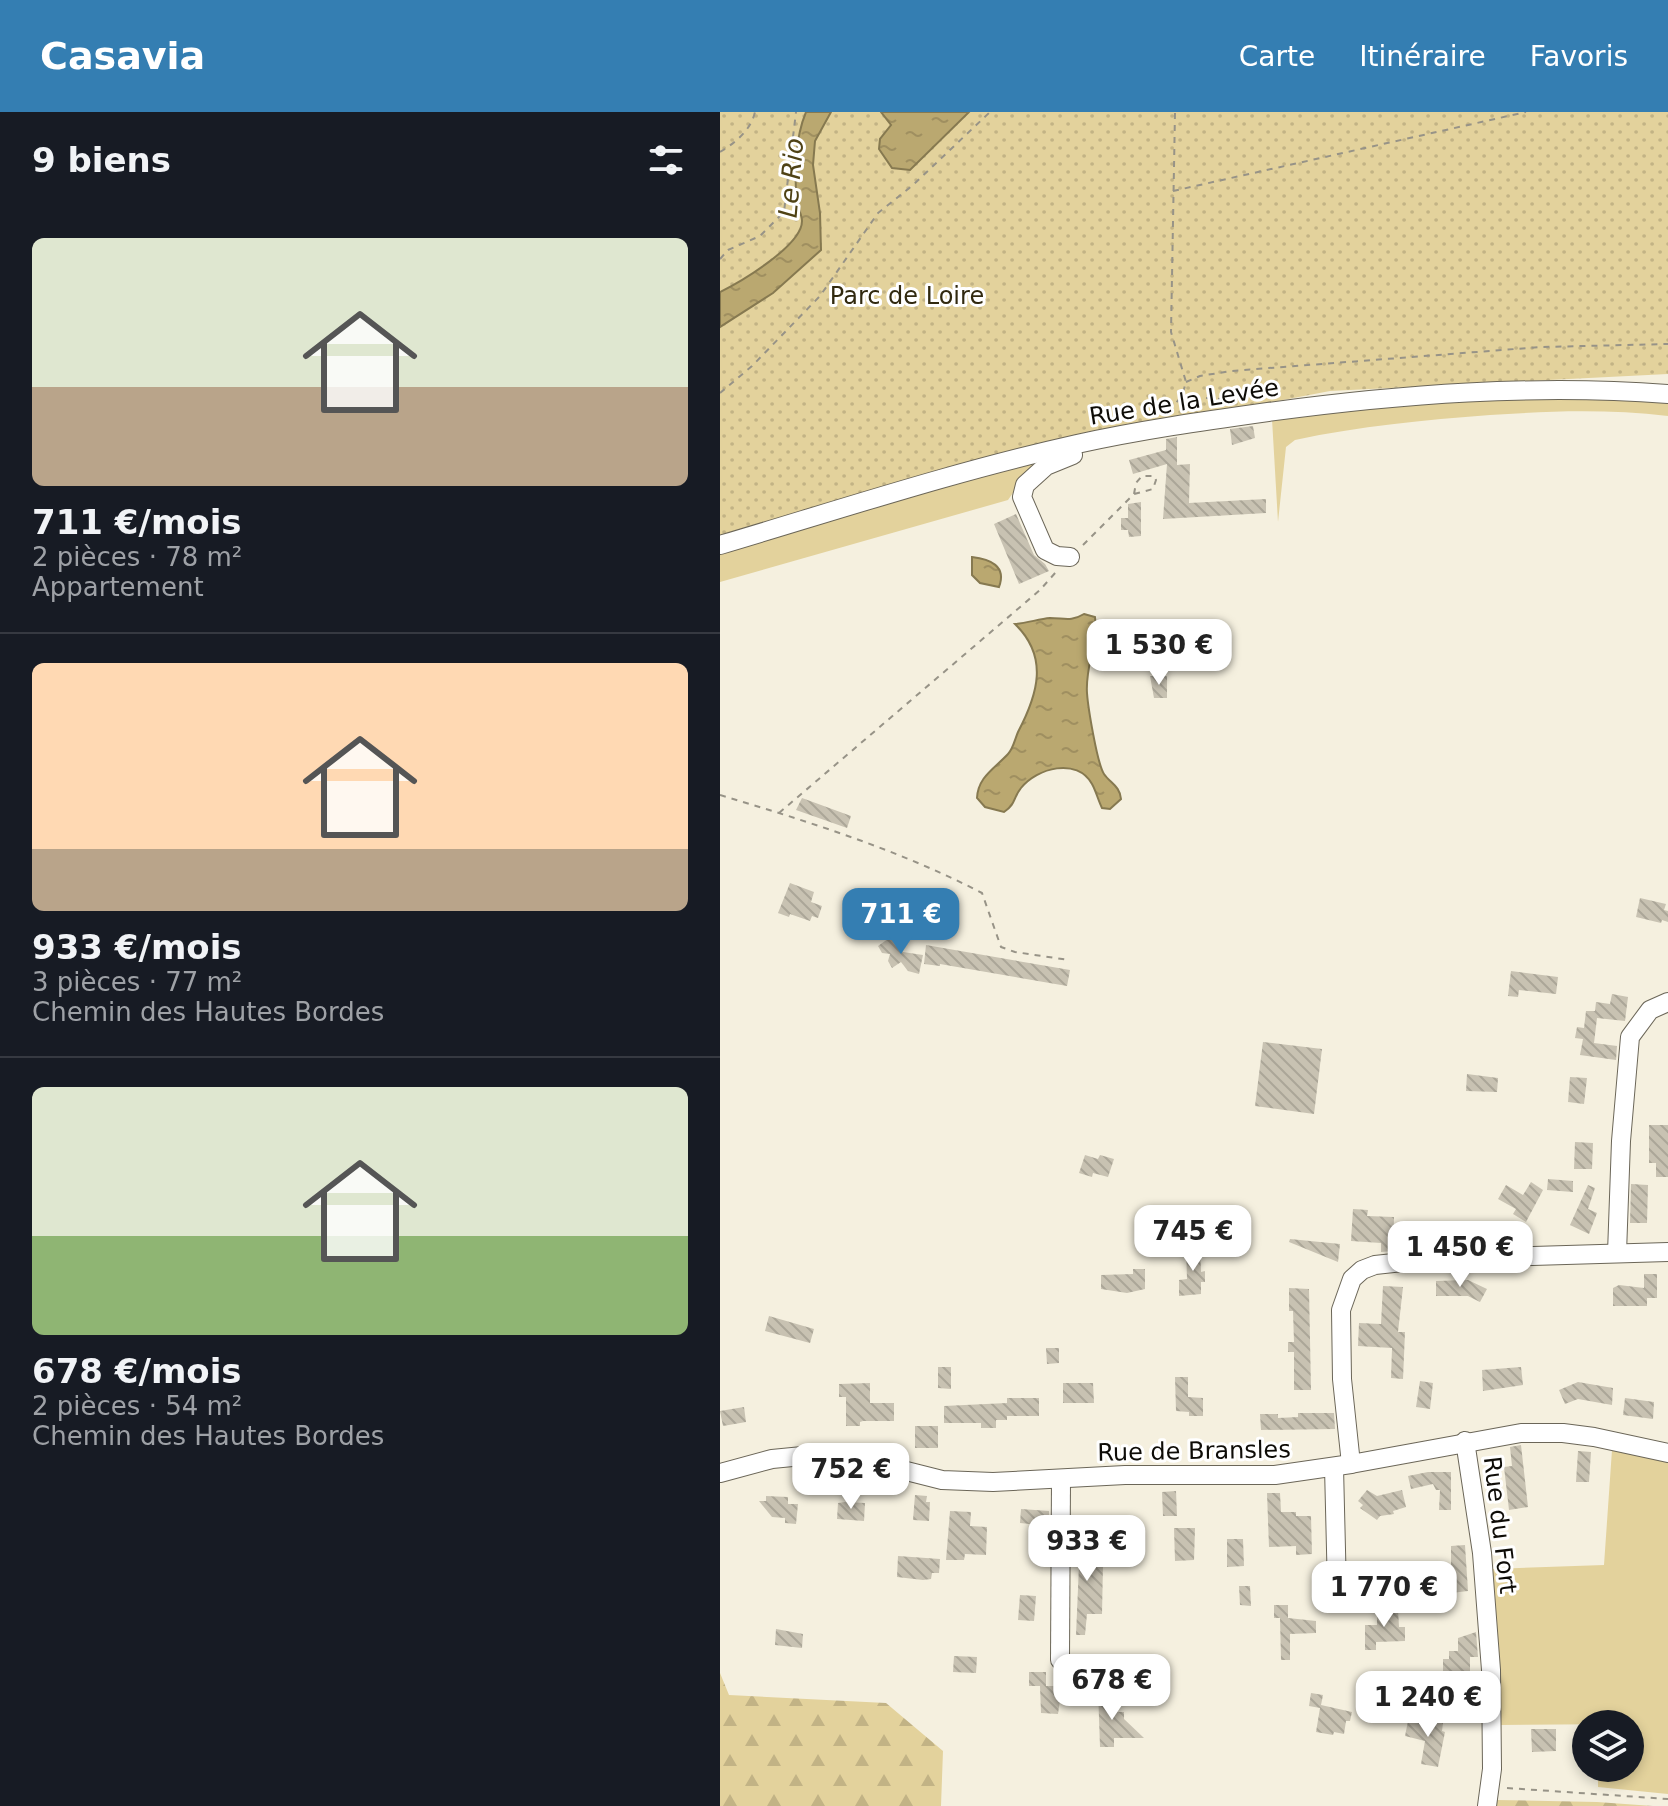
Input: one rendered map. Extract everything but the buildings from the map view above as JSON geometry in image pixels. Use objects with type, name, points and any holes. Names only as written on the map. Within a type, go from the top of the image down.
[{"type":"street","name":"Rue de la Levée","points":[[720,545],[955,476],[1098,440],[1200,421],[1412,395],[1599,390],[1668,394]]},
{"type":"street","points":[[1070,557],[1057,556],[1045,550],[1022,497],[1025,485],[1046,466],[1098,440]]},
{"type":"street","points":[[1617,1253],[1630,1037],[1650,1010],[1668,1002]]},
{"type":"street","points":[[1337,1591],[1342,1466],[1341,1310],[1352,1279],[1362,1270],[1375,1265],[1431,1259],[1668,1252]]},
{"type":"street","name":"Rue de Bransles","points":[[720,1473],[772,1459],[823,1454],[847,1456],[942,1480],[993,1482],[1125,1475],[1275,1475],[1342,1466],[1521,1433],[1563,1433],[1668,1453]]},
{"type":"street","name":"Rue du Fort","points":[[1465,1441],[1482,1553],[1490,1656],[1492,1769],[1487,1806]]},
{"type":"street","points":[[1060,1660],[1061,1479]]},
{"type":"path","points":[[720,152],[734,144],[753,121],[755,112]]},
{"type":"path","points":[[720,259],[728,250],[760,236],[784,212],[796,112]]},
{"type":"path","points":[[720,393],[752,366],[820,296],[878,213],[990,112]]},
{"type":"path","points":[[1149,414],[1175,404],[1182,396],[1186,382],[1171,332],[1175,112]]},
{"type":"path","points":[[1172,191],[1526,112]]},
{"type":"path","points":[[1186,382],[1200,376],[1231,371],[1359,360],[1541,347],[1668,344]]},
{"type":"path","points":[[779,813],[1040,590],[1134,494],[1153,489],[1154,476],[1142,476],[1136,483],[1134,494]]},
{"type":"path","points":[[720,795],[828,828],[935,868],[982,893],[1001,947],[1069,960]]},
{"type":"path","points":[[1490,1787],[1668,1799]]},
{"type":"green space","name":"Parc de Loire","points":[[720,112],[1668,112],[1668,374],[1330,391],[1099,435],[720,536]]},
{"type":"green space","points":[[1553,395],[1668,400],[1668,416],[1623,412],[1535,412],[1392,424],[1295,440],[1286,447],[1278,522],[1272,419],[1387,402]]},
{"type":"green space","points":[[1062,453],[1026,474],[1008,500],[720,582],[720,550]]},
{"type":"green space","points":[[1612,1450],[1668,1462],[1668,1794],[1598,1787],[1598,1782],[1644,1782],[1644,1710],[1572,1710],[1572,1724],[1498,1725],[1491,1569],[1604,1565]]},
{"type":"green space","points":[[720,1673],[729,1695],[886,1703],[943,1751],[941,1806],[720,1806]]},
{"type":"green space","points":[[1496,1800],[1597,1802],[1653,1806],[1497,1806]]},
{"type":"water","points":[[806,112],[831,112],[815,141],[813,165],[820,213],[821,250],[773,293],[720,327],[720,292],[781,252],[799,231],[802,221],[797,203],[796,156]]},
{"type":"water","points":[[881,112],[969,112],[910,170],[892,168],[879,149],[880,139],[891,125]]},
{"type":"water","points":[[972,557],[985,560],[999,569],[999,587],[980,583],[972,575]]},
{"type":"water","points":[[1084,614],[1095,617],[1087,683],[1093,735],[1101,768],[1119,791],[1121,799],[1110,809],[1102,808],[1085,776],[1077,770],[1057,768],[1028,781],[1004,812],[985,807],[977,798],[980,784],[1011,749],[1035,690],[1037,676],[1033,649],[1015,624],[1050,618],[1071,619]]},
{"type":"water label","name":"Le Rio","points":[[791,178]]}]
